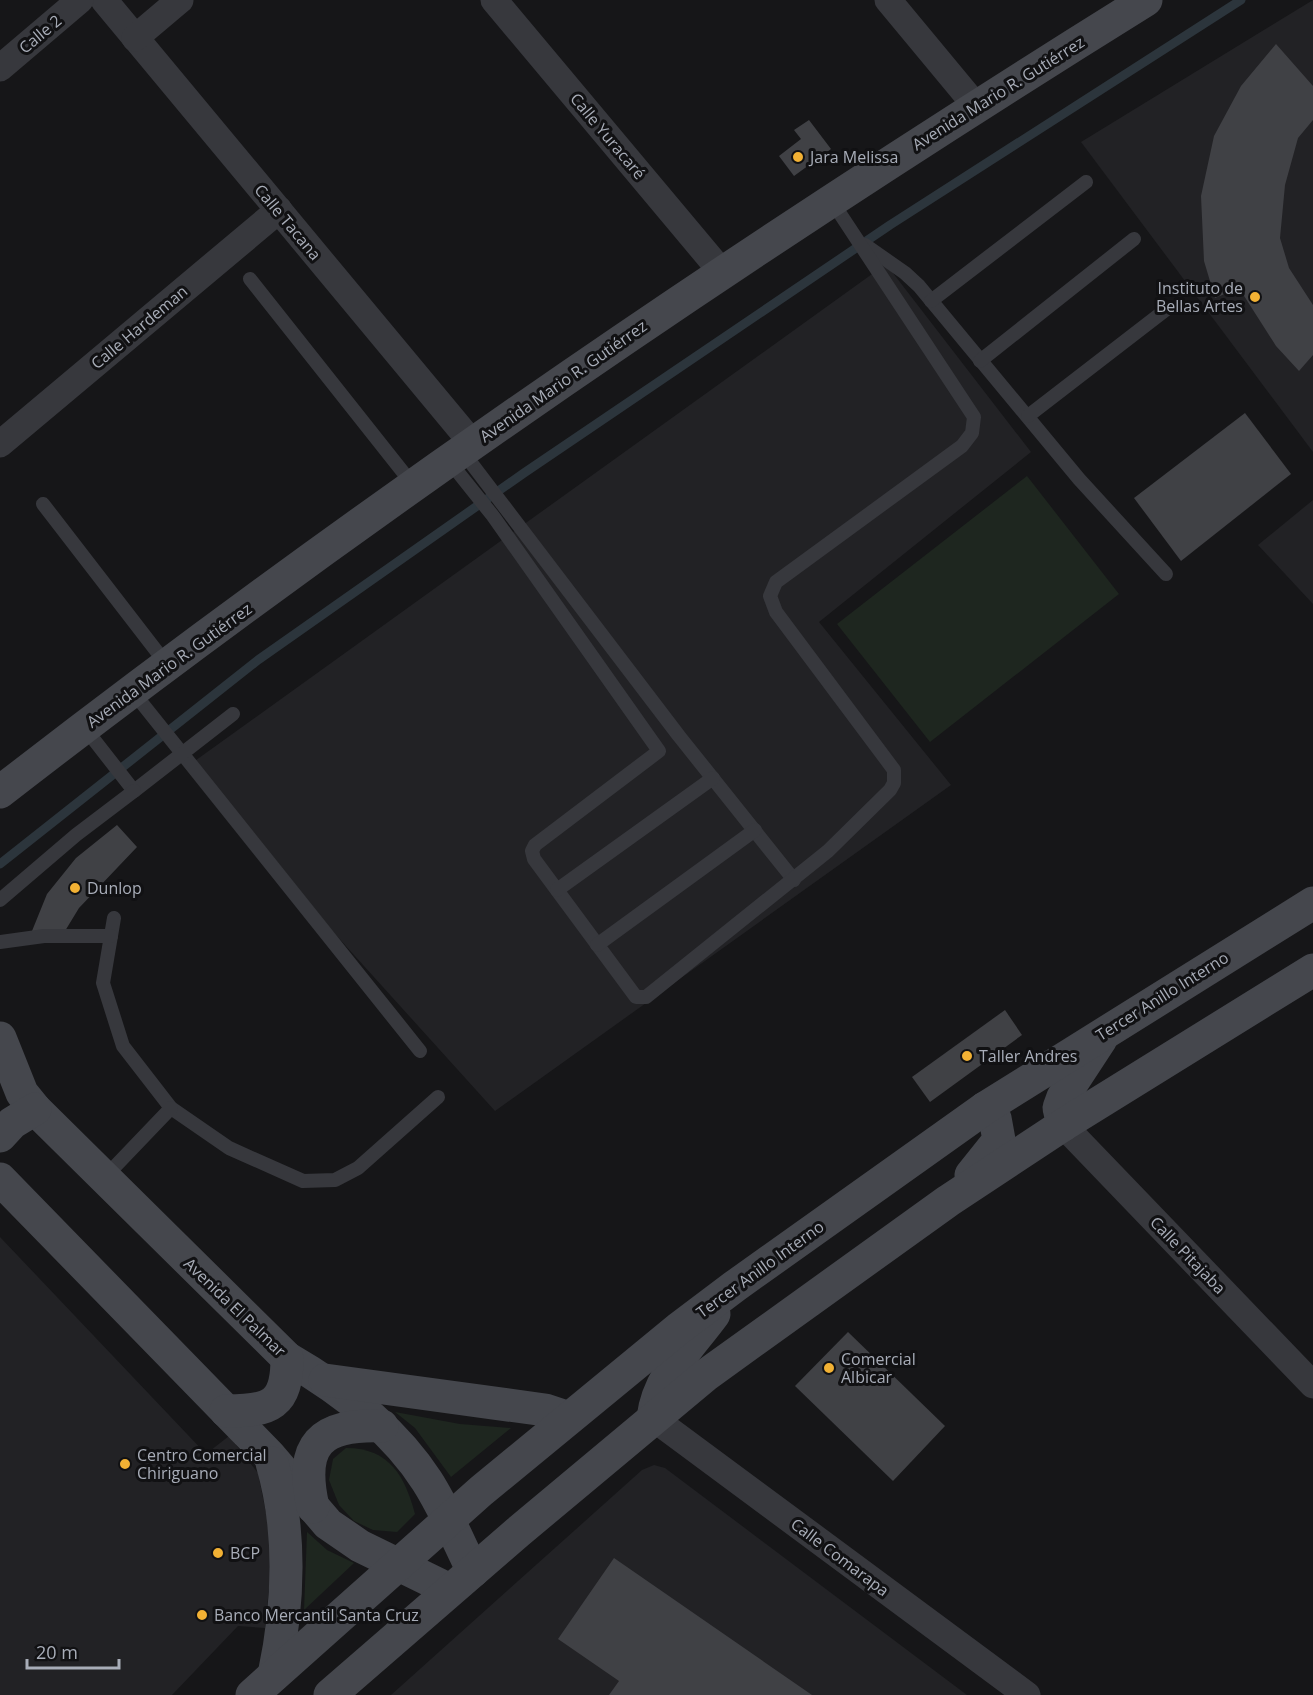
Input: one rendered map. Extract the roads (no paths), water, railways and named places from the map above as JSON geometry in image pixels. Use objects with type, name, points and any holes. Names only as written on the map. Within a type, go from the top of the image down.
[{"type":"main road","name":"Avenida Mario R. Gutiérrez","points":[[0,792],[94,739],[168,666],[414,486],[463,459],[721,271],[976,106],[1146,0]]},
{"type":"main road","name":"Tercer Anillo Interno","points":[[263,1685],[448,1520],[569,1418],[735,1286],[986,1108],[1107,1030],[1313,903]]},
{"type":"main road","points":[[330,1695],[461,1581],[706,1375],[948,1202],[1063,1125],[1313,970]]},
{"type":"main road","points":[[1063,1125],[1059,1108],[1063,1097],[1107,1030]]},
{"type":"main road","name":"Avenida El Palmar","points":[[0,1038],[22,1093],[35,1109],[287,1358],[323,1379],[382,1426],[416,1466],[448,1520],[461,1581]]},
{"type":"main road","points":[[948,1202],[999,1140],[995,1119],[986,1108]]},
{"type":"main road","points":[[0,1136],[12,1123],[35,1109]]},
{"type":"main road","points":[[0,1179],[269,1455],[328,1524],[397,1565],[461,1581]]},
{"type":"main road","points":[[653,1418],[655,1401],[669,1371],[688,1351],[735,1286]]},
{"type":"main road","points":[[226,1411],[248,1411],[267,1406],[282,1394],[287,1382],[287,1358]]},
{"type":"main road","points":[[323,1379],[545,1410],[569,1418]]},
{"type":"main road","points":[[313,1507],[309,1468],[313,1453],[323,1437],[335,1429],[357,1425],[382,1426]]},
{"type":"main road","points":[[263,1685],[280,1643],[287,1537],[282,1498],[269,1455]]},
{"type":"street","name":"Calle 2","points":[[0,68],[80,0]]},
{"type":"street","name":"Calle Tacana","points":[[104,0],[279,210],[463,459]]},
{"type":"street","points":[[135,38],[180,0]]},
{"type":"street","name":"Calle Yuracaré","points":[[494,0],[721,271]]},
{"type":"street","points":[[888,0],[976,106]]},
{"type":"street","name":"Calle Hardeman","points":[[0,444],[279,210]]},
{"type":"street","name":"Calle Pitajaba","points":[[1063,1125],[1313,1385]]},
{"type":"street","name":"Calle Comarapa","points":[[653,1418],[1027,1695]]},
{"type":"lane","points":[[931,301],[1086,182]]},
{"type":"lane","points":[[679,736],[535,845],[532,851],[534,859],[636,997],[640,999],[794,880],[828,851],[890,790],[894,783],[894,770],[776,612],[770,596],[776,582],[962,446],[972,433],[974,417],[875,257],[855,235],[831,200]]},
{"type":"lane","points":[[980,361],[1134,239]]},
{"type":"lane","points":[[875,257],[905,273],[931,301],[1079,479],[1166,574]]},
{"type":"lane","points":[[250,279],[414,486]]},
{"type":"lane","points":[[1028,416],[1168,308]]},
{"type":"lane","points":[[463,459],[505,506],[679,736],[794,880]]},
{"type":"lane","points":[[463,459],[493,516],[659,751]]},
{"type":"lane","points":[[43,504],[168,666]]},
{"type":"lane","points":[[138,698],[420,1051]]},
{"type":"lane","points":[[0,900],[76,836],[129,786],[178,748],[234,714]]},
{"type":"lane","points":[[94,739],[129,786]]},
{"type":"lane","points":[[557,890],[713,778]]},
{"type":"lane","points":[[597,945],[755,830]]},
{"type":"lane","points":[[114,918],[102,983],[123,1046],[171,1108],[230,1148],[303,1181],[335,1180],[358,1168],[438,1097]]},
{"type":"lane","points":[[0,942],[44,936],[111,936]]},
{"type":"lane","points":[[104,1179],[171,1108]]},
{"type":"waterway","points":[[0,864],[258,660],[524,473],[890,225],[1241,0]]},
{"type":"place","name":"Jara Melissa","points":[[798,157]]},
{"type":"place","name":"Instituto de Bellas Artes","points":[[1255,297]]},
{"type":"place","name":"Dunlop","points":[[75,888]]},
{"type":"place","name":"Taller Andres","points":[[967,1056]]},
{"type":"place","name":"Comercial Albicar","points":[[829,1368]]},
{"type":"place","name":"Centro Comercial Chiriguano","points":[[125,1464]]},
{"type":"place","name":"BCP","points":[[218,1553]]},
{"type":"place","name":"Banco Mercantil Santa Cruz","points":[[202,1615]]}]
